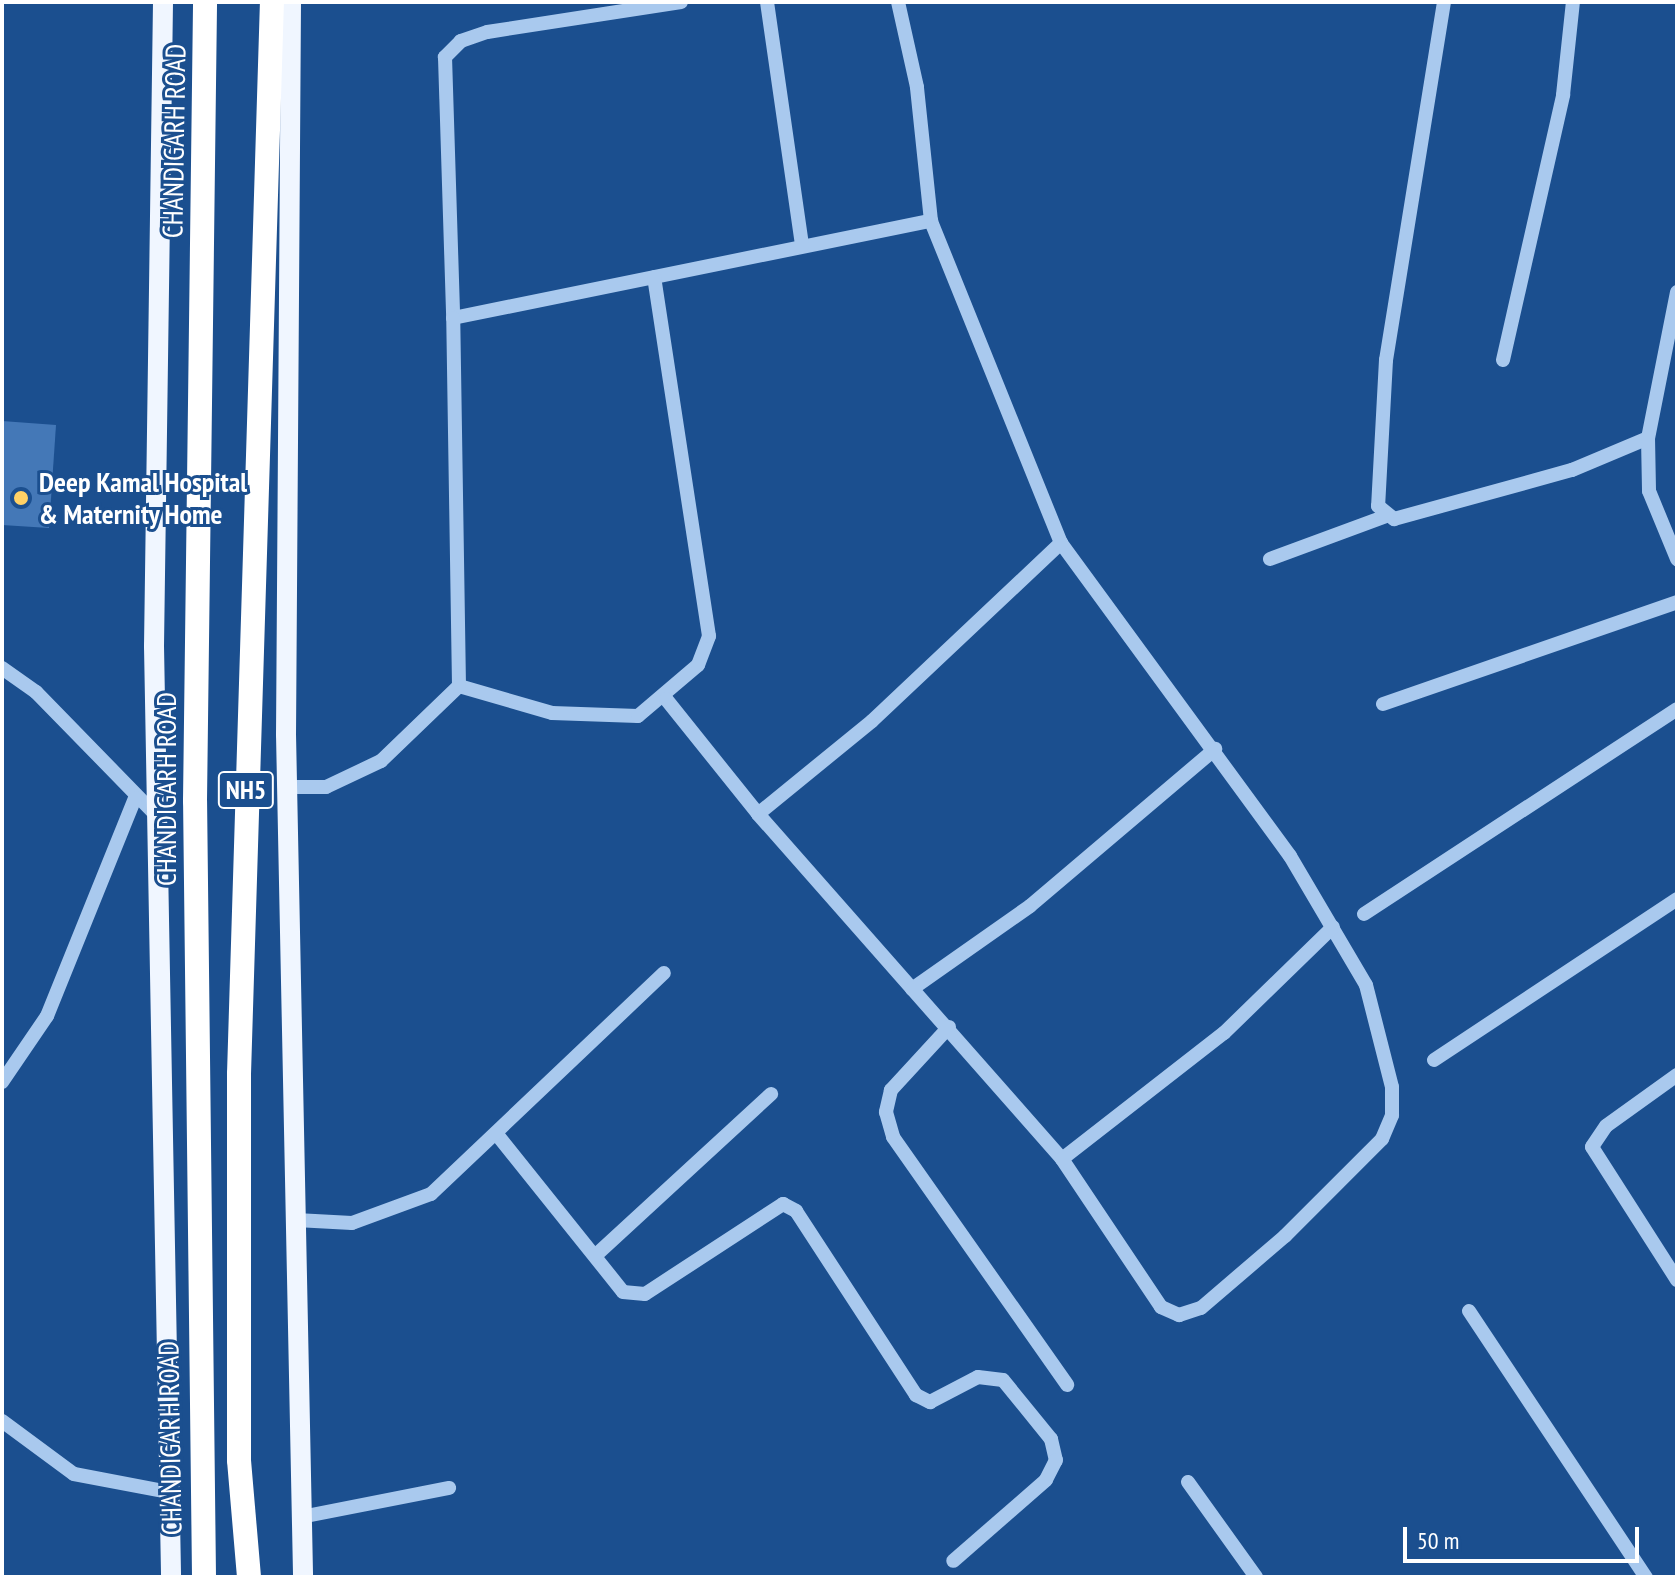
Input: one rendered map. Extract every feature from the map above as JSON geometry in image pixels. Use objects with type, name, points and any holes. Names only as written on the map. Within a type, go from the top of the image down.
[{"type":"highway","name":"CHANDIGARH ROAD","points":[[204,1577],[195,801],[205,2]]},
{"type":"highway","name":"NH5","points":[[249,1577],[239,1460],[239,1074],[272,2]]},
{"type":"main road","points":[[163,2],[157,816],[171,1577]]},
{"type":"main road","points":[[291,2],[287,787],[303,1577]]},
{"type":"street","points":[[287,787],[326,787],[381,761],[459,686],[445,57],[461,41],[487,32],[681,2]]},
{"type":"street","points":[[767,2],[802,246]]},
{"type":"street","points":[[666,699],[758,814],[949,1027],[1062,1159],[1161,1307],[1179,1315],[1201,1308],[1285,1236],[1382,1139],[1392,1115],[1392,1087],[1366,985],[1333,927],[1215,749],[1061,543],[931,221],[917,87],[898,2]]},
{"type":"street","points":[[1386,516],[1378,506],[1378,445],[1386,360],[1444,2]]},
{"type":"street","points":[[1503,360],[1563,95],[1573,2]]},
{"type":"street","points":[[453,318],[931,221]]},
{"type":"street","points":[[459,686],[552,713],[638,716],[666,699],[698,665],[709,636],[654,277]]},
{"type":"street","points":[[1677,292],[1648,438],[1649,491],[1677,559]]},
{"type":"street","points":[[1270,559],[1386,516],[1572,470],[1648,438]]},
{"type":"street","points":[[758,814],[872,721],[1061,543]]},
{"type":"street","points":[[1383,704],[1677,602]]},
{"type":"street","points":[[2,668],[56,711],[135,798],[157,816]]},
{"type":"street","points":[[1364,914],[1677,709]]},
{"type":"street","points":[[912,989],[1030,906],[1215,749]]},
{"type":"street","points":[[2,1082],[47,1016],[135,798]]},
{"type":"street","points":[[1434,1060],[1677,899]]},
{"type":"street","points":[[1062,1159],[1224,1033],[1333,927]]},
{"type":"street","points":[[296,1220],[352,1223],[431,1194],[499,1137],[664,973]]},
{"type":"street","points":[[949,1027],[891,1090],[886,1112],[893,1137],[1067,1385]]},
{"type":"street","points":[[1677,1075],[1606,1126],[1592,1147],[1677,1280]]},
{"type":"street","points":[[596,1255],[771,1094]]},
{"type":"street","points":[[499,1137],[623,1292],[645,1294],[783,1204],[796,1211],[916,1395],[930,1402],[978,1377],[1003,1380],[1051,1439],[1056,1460],[1046,1480],[953,1561]]},
{"type":"street","points":[[1469,1311],[1646,1577]]},
{"type":"street","points":[[2,1421],[74,1474],[169,1492]]},
{"type":"street","points":[[1188,1482],[1256,1577]]},
{"type":"street","points":[[301,1517],[449,1488]]},
{"type":"building","points":[[2,421],[56,425],[49,528],[2,525]]},
{"type":"place","name":"Deep Kamal Hospital & Maternity Home","points":[[21,498]]}]
